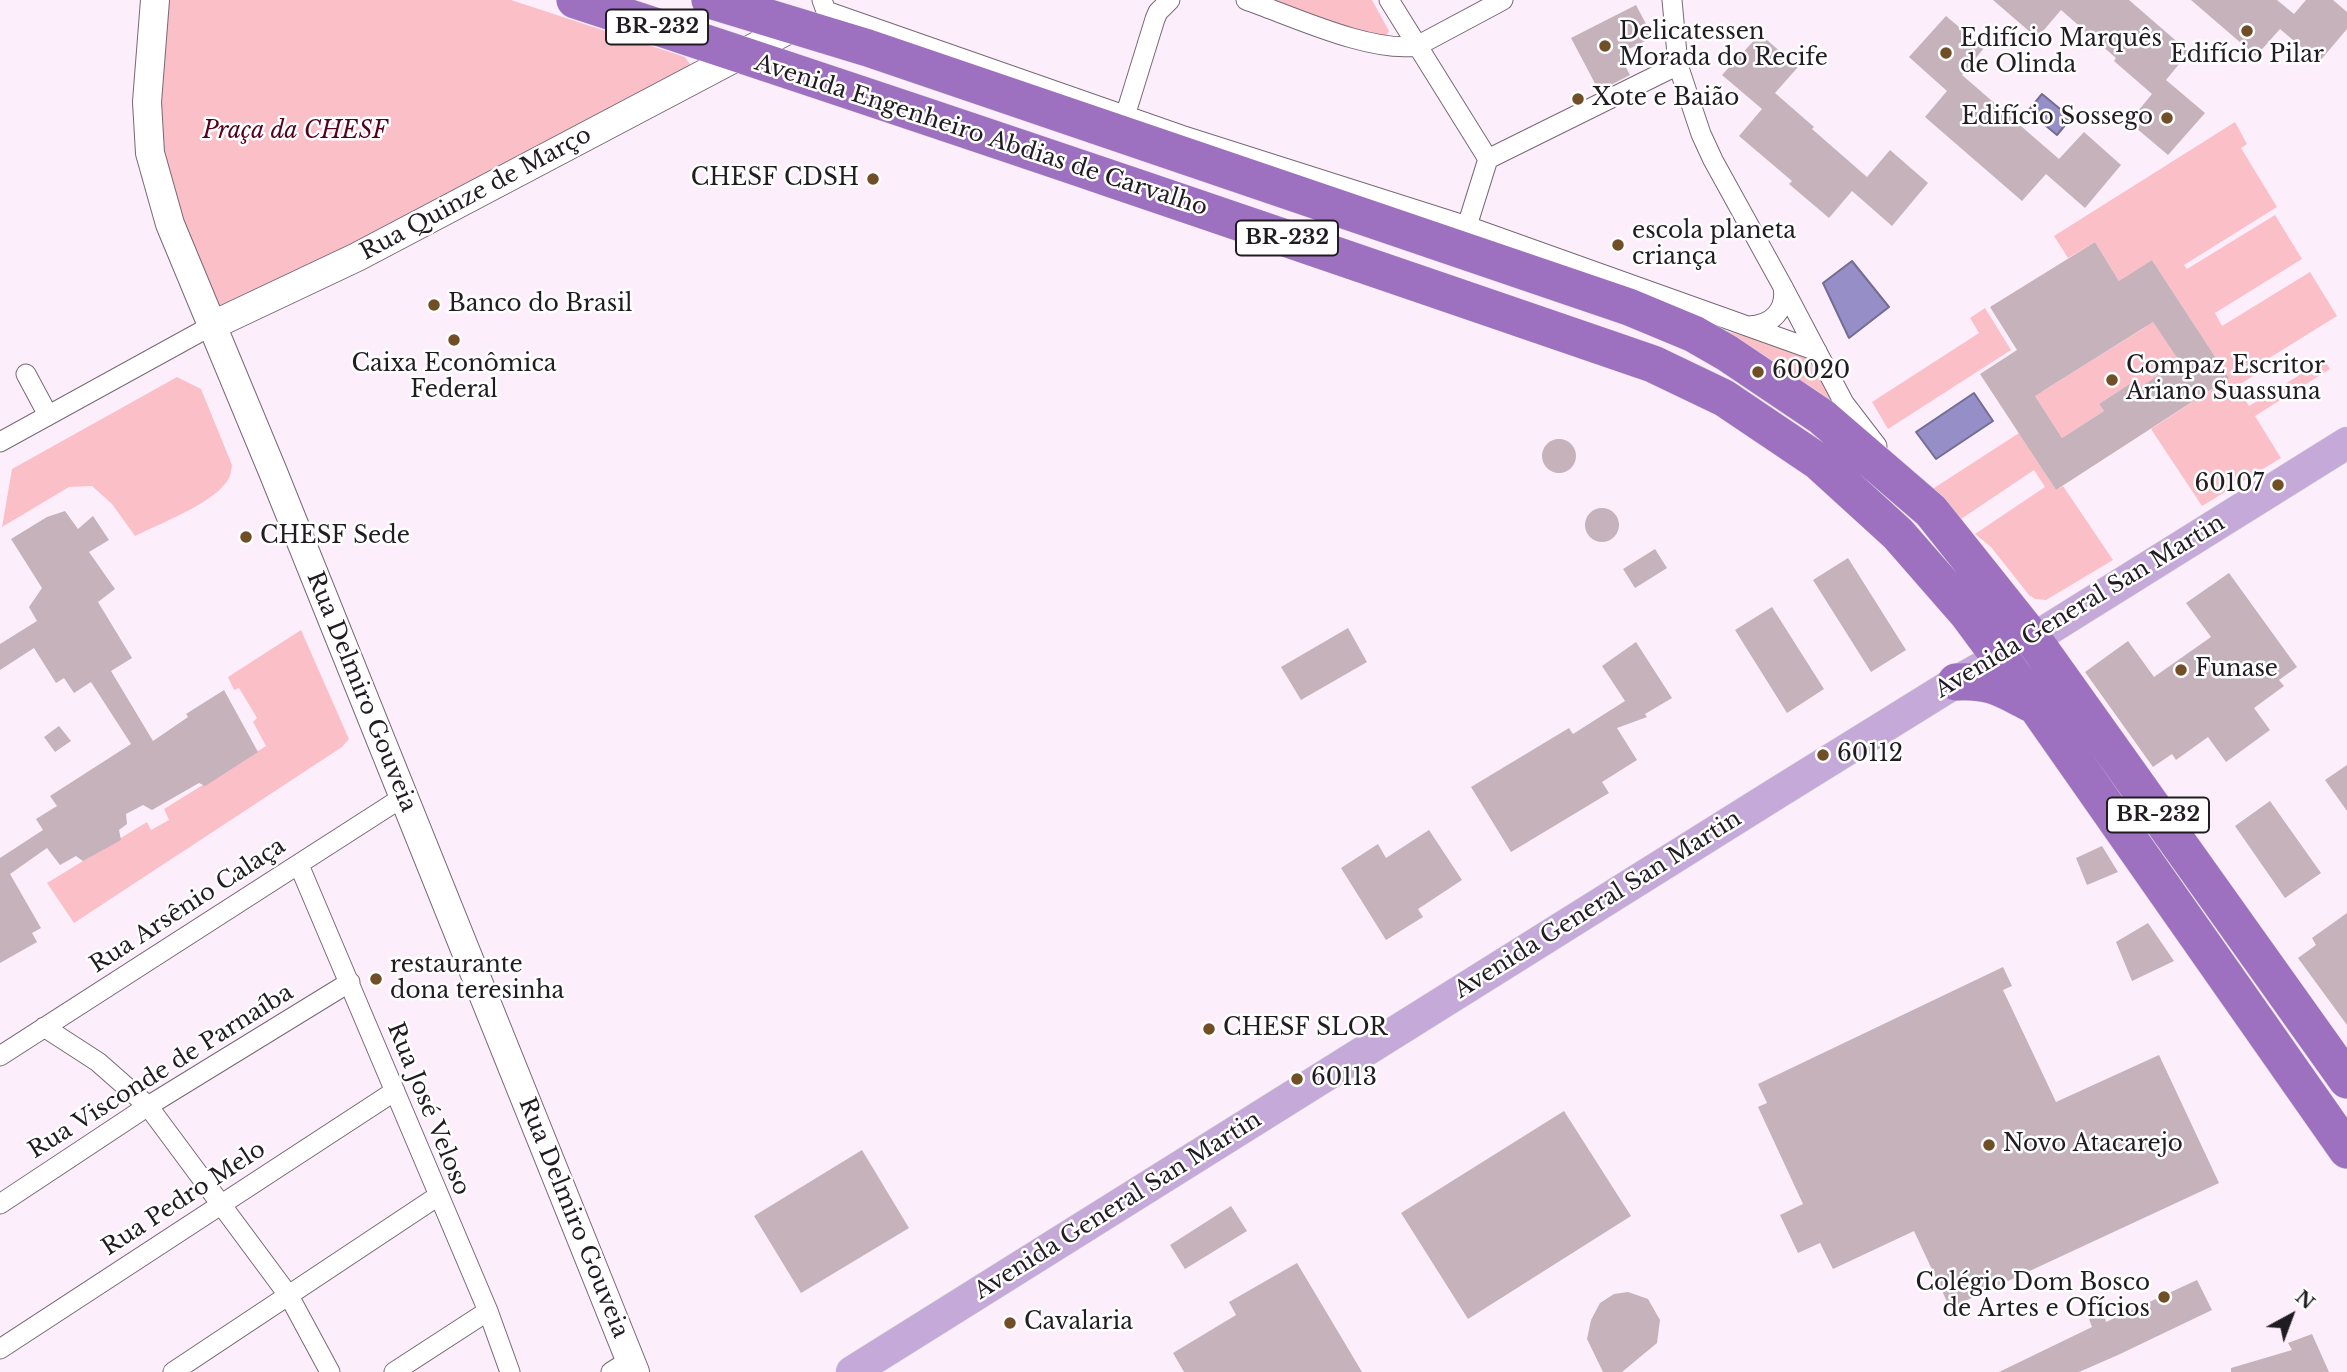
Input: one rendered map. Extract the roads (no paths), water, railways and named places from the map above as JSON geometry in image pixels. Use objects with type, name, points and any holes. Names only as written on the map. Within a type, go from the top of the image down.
[{"type":"highway","name":"Avenida Engenheiro Abdias de Carvalho","points":[[576,0],[1023,147],[1653,364],[1724,398],[1819,462],[1899,534],[1966,613],[1997,672],[2036,706],[2347,1150]]},
{"type":"highway","name":"Avenida Engenheiro Abdias de Carvalho","points":[[710,0],[748,12],[814,12],[868,48],[1629,307],[1694,334],[1822,417],[1852,429],[2027,616],[2060,677],[2347,1080]]},
{"type":"highway","points":[[1819,462],[1833,461],[1843,455],[1852,429]]},
{"type":"highway","points":[[1819,462],[1886,486],[1940,522]]},
{"type":"highway","points":[[1966,613],[1971,641],[1969,655],[1956,682],[1978,681],[1997,672],[2033,738],[2098,837],[2147,895],[2189,924],[2257,953]]},
{"type":"main road","name":"Avenida General San Martin","points":[[1997,672],[2027,616],[2347,443]]},
{"type":"main road","name":"Avenida General San Martin","points":[[852,1372],[1956,682]]},
{"type":"street","name":"Rua Delmiro Gouveia","points":[[155,0],[147,102],[150,153],[170,224],[403,797],[625,1368]]},
{"type":"street","points":[[814,12],[846,0]]},
{"type":"street","points":[[1125,116],[1155,19],[1170,0]]},
{"type":"street","points":[[1246,0],[1374,45],[1417,46],[1503,0]]},
{"type":"street","points":[[1389,0],[1488,159]]},
{"type":"street","points":[[1672,0],[1678,65],[1701,134],[1817,351],[1852,429]]},
{"type":"street","points":[[737,55],[748,12]]},
{"type":"street","name":"Rua Quinze de Março","points":[[211,326],[357,257],[814,12]]},
{"type":"street","points":[[814,12],[1467,226],[1817,351]]},
{"type":"street","points":[[1467,226],[1488,159],[1678,65]]},
{"type":"street","points":[[1749,326],[1763,324],[1775,317],[1784,300],[1783,287]]},
{"type":"street","points":[[0,442],[211,326]]},
{"type":"street","points":[[26,374],[48,415]]},
{"type":"street","name":"Rua Arsênio Calaça","points":[[0,1056],[403,797]]},
{"type":"street","name":"Rua José Veloso","points":[[299,865],[488,1311],[510,1372]]},
{"type":"street","name":"Rua Visconde de Parnaíba","points":[[0,1204],[148,1106],[350,982]]},
{"type":"street","points":[[44,1027],[98,1062],[148,1106],[289,1296],[330,1372]]},
{"type":"street","name":"Rua Pedro Melo","points":[[0,1349],[395,1091]]},
{"type":"street","points":[[173,1372],[438,1196]]},
{"type":"street","points":[[394,1372],[488,1311]]},
{"type":"place","name":"Edifício Pilar","points":[[2247,31]]},
{"type":"place","name":"Delicatessen Morada do Recife","points":[[1605,46]]},
{"type":"place","name":"Edifício Marquês de Olinda","points":[[1946,53]]},
{"type":"place","name":"Xote e Baião","points":[[1578,99]]},
{"type":"place","name":"Edifício Sossego","points":[[2167,118]]},
{"type":"place","name":"CHESF CDSH","points":[[873,179]]},
{"type":"place","name":"escola planeta criança","points":[[1618,245]]},
{"type":"place","name":"Banco do Brasil","points":[[434,305]]},
{"type":"place","name":"Caixa Econômica Federal","points":[[454,340]]},
{"type":"place","name":"60020","points":[[1758,372]]},
{"type":"place","name":"Compaz Escritor Ariano Suassuna","points":[[2112,380]]},
{"type":"place","name":"60107","points":[[2278,485]]},
{"type":"place","name":"CHESF Sede","points":[[246,537]]},
{"type":"place","name":"Funase","points":[[2181,670]]},
{"type":"place","name":"60112","points":[[1823,755]]},
{"type":"place","name":"restaurante dona teresinha","points":[[376,979]]},
{"type":"place","name":"CHESF SLOR","points":[[1209,1029]]},
{"type":"place","name":"60113","points":[[1297,1079]]},
{"type":"place","name":"Novo Atacarejo","points":[[1989,1145]]},
{"type":"place","name":"Colégio Dom Bosco de Artes e Ofícios","points":[[2164,1297]]},
{"type":"place","name":"Cavalaria","points":[[1010,1323]]},
{"type":"park label","name":"Praça da CHESF","points":[[295,132]]}]
